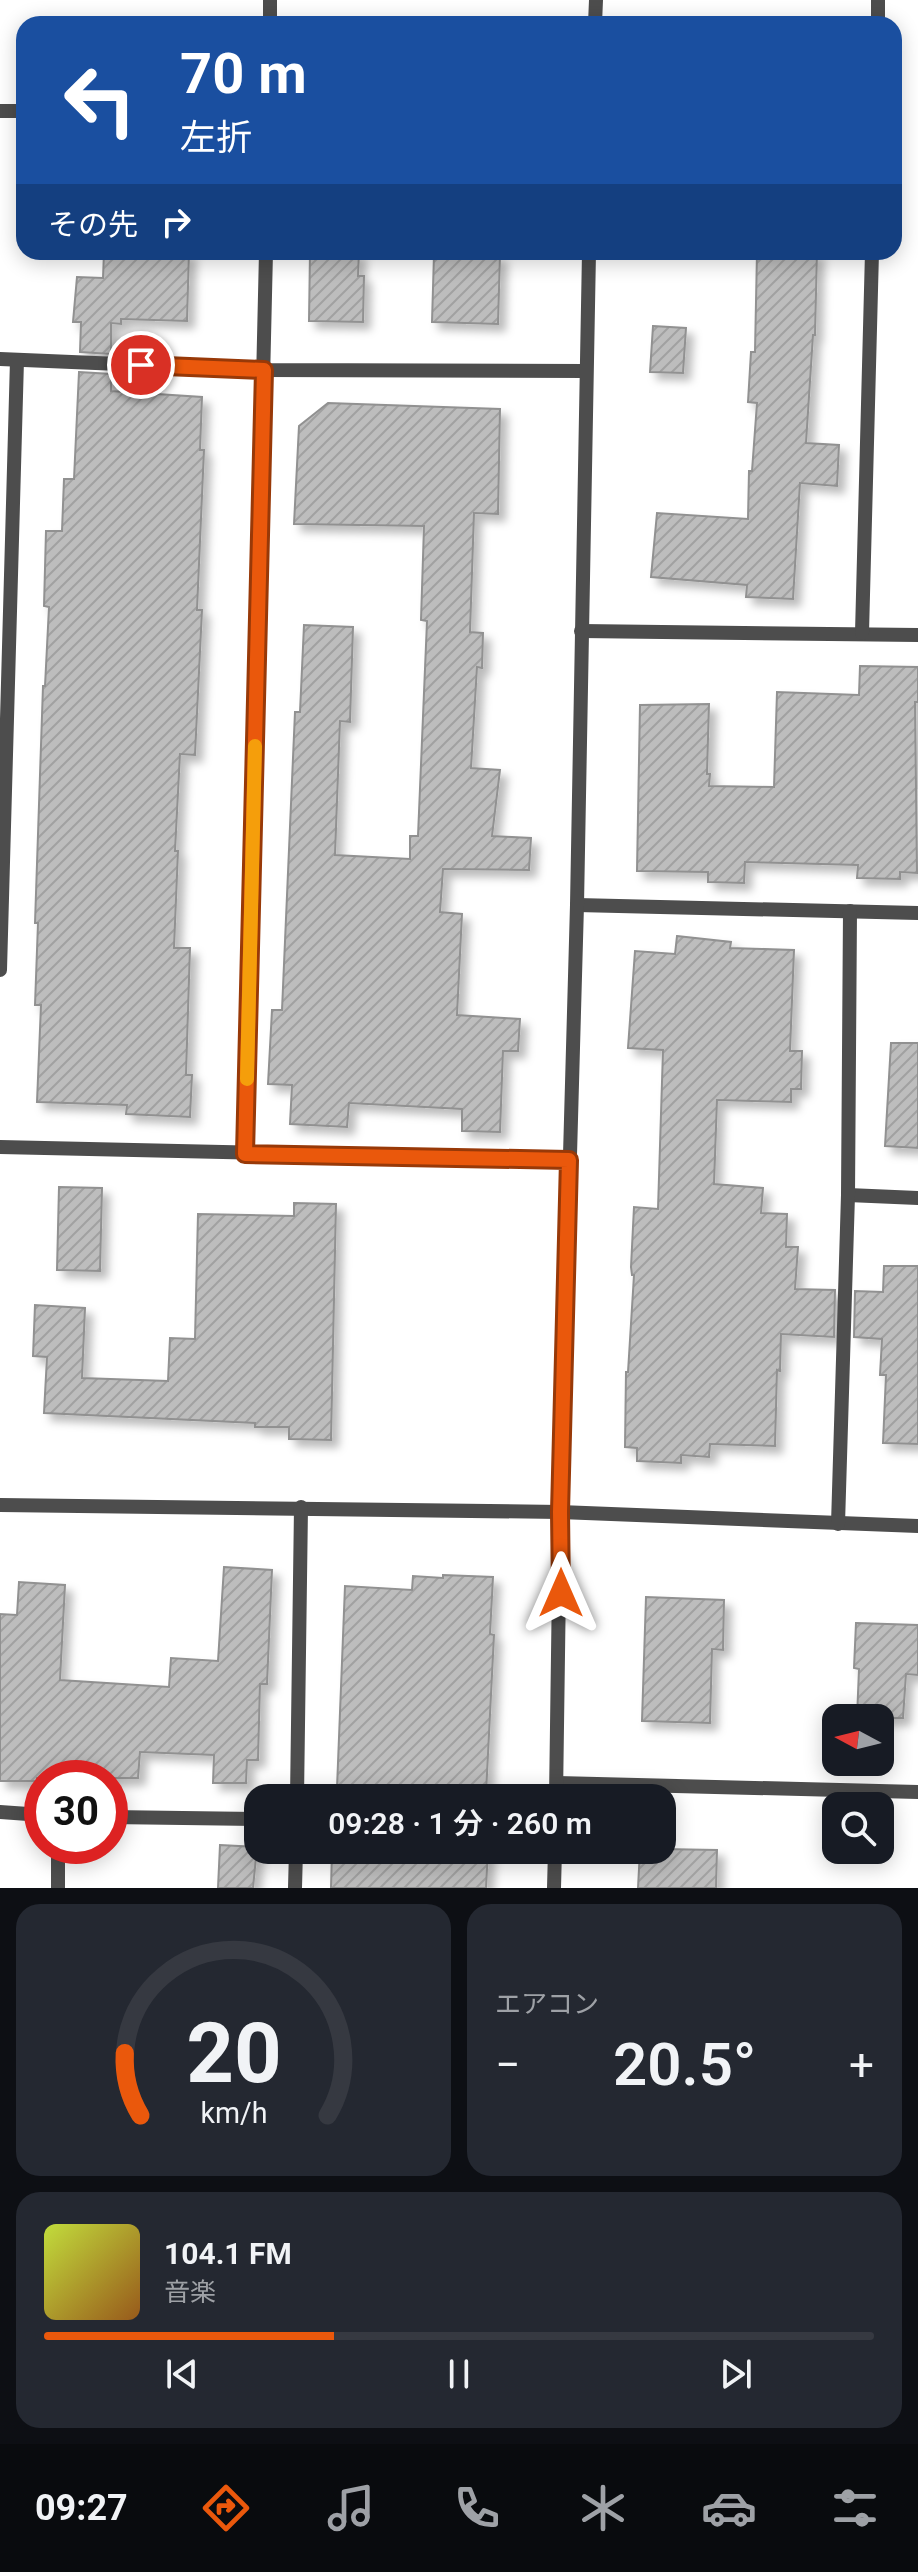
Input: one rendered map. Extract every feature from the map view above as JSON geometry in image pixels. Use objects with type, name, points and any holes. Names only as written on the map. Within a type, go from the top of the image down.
[{"type":"street","points":[[245,1154],[266,260]]},
{"type":"street","points":[[556,1784],[589,260]]},
{"type":"street","points":[[862,633],[872,260]]},
{"type":"street","points":[[0,359],[264,370],[586,371]]},
{"type":"street","points":[[0,970],[17,360]]},
{"type":"street","points":[[581,631],[918,635]]},
{"type":"street","points":[[577,905],[918,913]]},
{"type":"street","points":[[838,1524],[848,1195],[850,911]]},
{"type":"street","points":[[0,1147],[569,1160]]},
{"type":"street","points":[[848,1195],[918,1198]]},
{"type":"street","points":[[0,1505],[560,1512],[918,1526]]},
{"type":"street","points":[[297,1784],[301,1507]]},
{"type":"street","points":[[676,1791],[918,1792]]},
{"type":"street","points":[[0,1812],[24,1814]]},
{"type":"street","points":[[128,1817],[244,1819]]},
{"type":"street","points":[[58,1864],[58,1888]]},
{"type":"street","points":[[295,1888],[296,1864]]},
{"type":"street","points":[[554,1888],[555,1864]]},
{"type":"building","points":[[104,260],[189,260],[187,321],[121,319],[121,324],[111,323],[111,354],[80,352],[81,322],[73,322],[77,277],[103,278]]},
{"type":"building","points":[[310,260],[359,260],[358,276],[364,276],[363,322],[309,321]]},
{"type":"building","points":[[434,260],[500,260],[498,324],[432,322]]},
{"type":"building","points":[[757,260],[817,260],[815,335],[806,443],[839,445],[837,486],[800,483],[793,599],[746,597],[747,585],[651,577],[657,513],[748,519],[749,471],[752,471],[757,403],[748,402],[751,352],[755,352]]},
{"type":"building","points":[[653,326],[686,328],[683,373],[650,372]]},
{"type":"building","points":[[79,372],[111,374],[111,391],[202,397],[200,450],[204,450],[197,610],[202,610],[195,755],[180,754],[175,851],[178,851],[174,948],[190,948],[186,1075],[192,1075],[190,1117],[126,1114],[127,1105],[37,1102],[41,1005],[35,1005],[38,923],[35,923],[43,686],[49,607],[44,606],[46,531],[62,531],[64,479],[74,479]]},
{"type":"building","points":[[328,403],[500,409],[498,514],[474,513],[470,632],[483,633],[482,668],[477,667],[471,768],[500,770],[492,836],[531,838],[529,870],[443,869],[440,912],[462,914],[457,1015],[520,1019],[518,1051],[503,1051],[500,1132],[462,1131],[462,1109],[349,1103],[347,1127],[290,1124],[292,1085],[268,1084],[272,1010],[282,1010],[295,712],[300,712],[304,625],[353,627],[350,722],[340,721],[335,855],[410,859],[410,836],[418,836],[427,621],[421,620],[424,526],[294,524],[299,426]]},
{"type":"building","points":[[860,666],[918,667],[918,702],[915,702],[917,873],[900,872],[900,879],[857,878],[858,865],[745,862],[744,883],[708,882],[708,872],[637,871],[640,705],[709,704],[709,786],[774,787],[777,692],[859,695]]},
{"type":"building","points":[[677,936],[731,942],[730,948],[794,950],[790,1051],[802,1051],[801,1089],[791,1089],[791,1102],[717,1100],[714,1184],[763,1188],[761,1213],[787,1214],[786,1247],[798,1247],[795,1289],[835,1290],[834,1337],[781,1334],[775,1446],[710,1444],[709,1457],[681,1455],[681,1463],[637,1461],[637,1448],[625,1447],[626,1372],[634,1275],[631,1267],[634,1207],[658,1209],[663,1050],[628,1048],[635,951],[675,954]]},
{"type":"building","points":[[891,1043],[918,1043],[918,1148],[885,1146]]},
{"type":"building","points":[[59,1187],[102,1188],[100,1271],[57,1270]]},
{"type":"building","points":[[294,1203],[336,1204],[331,1440],[289,1439],[289,1427],[255,1427],[255,1423],[44,1413],[47,1357],[33,1356],[35,1305],[85,1308],[82,1378],[168,1381],[170,1338],[195,1339],[198,1214],[294,1216]]},
{"type":"building","points":[[884,1266],[918,1266],[918,1444],[883,1443],[886,1375],[880,1375],[882,1339],[854,1337],[855,1291],[883,1292]]},
{"type":"building","points":[[224,1567],[272,1570],[267,1684],[260,1684],[258,1760],[247,1760],[246,1783],[213,1783],[214,1755],[140,1752],[138,1778],[128,1778],[128,1760],[24,1760],[24,1781],[0,1781],[0,1614],[17,1615],[19,1582],[65,1585],[60,1680],[169,1687],[171,1658],[218,1661]]},
{"type":"building","points":[[443,1575],[493,1577],[490,1634],[494,1635],[487,1784],[337,1784],[345,1586],[412,1590],[413,1576],[443,1578]]},
{"type":"building","points":[[646,1597],[724,1600],[723,1650],[712,1649],[710,1723],[642,1721]]},
{"type":"building","points":[[856,1623],[918,1625],[918,1675],[906,1674],[903,1718],[894,1718],[894,1704],[858,1704],[859,1669],[854,1668]]},
{"type":"building","points":[[220,1845],[244,1846],[244,1864],[255,1864],[253,1888],[218,1888]]},
{"type":"building","points":[[676,1849],[717,1850],[716,1888],[638,1888],[639,1864],[676,1864]]},
{"type":"building","points":[[332,1864],[487,1864],[486,1888],[331,1888]]},
{"type":"slow traffic","points":[[247,1079],[255,746]]},
{"type":"route","points":[[141,365],[264,370],[245,1154],[569,1160],[560,1512],[561,1593]]}]
